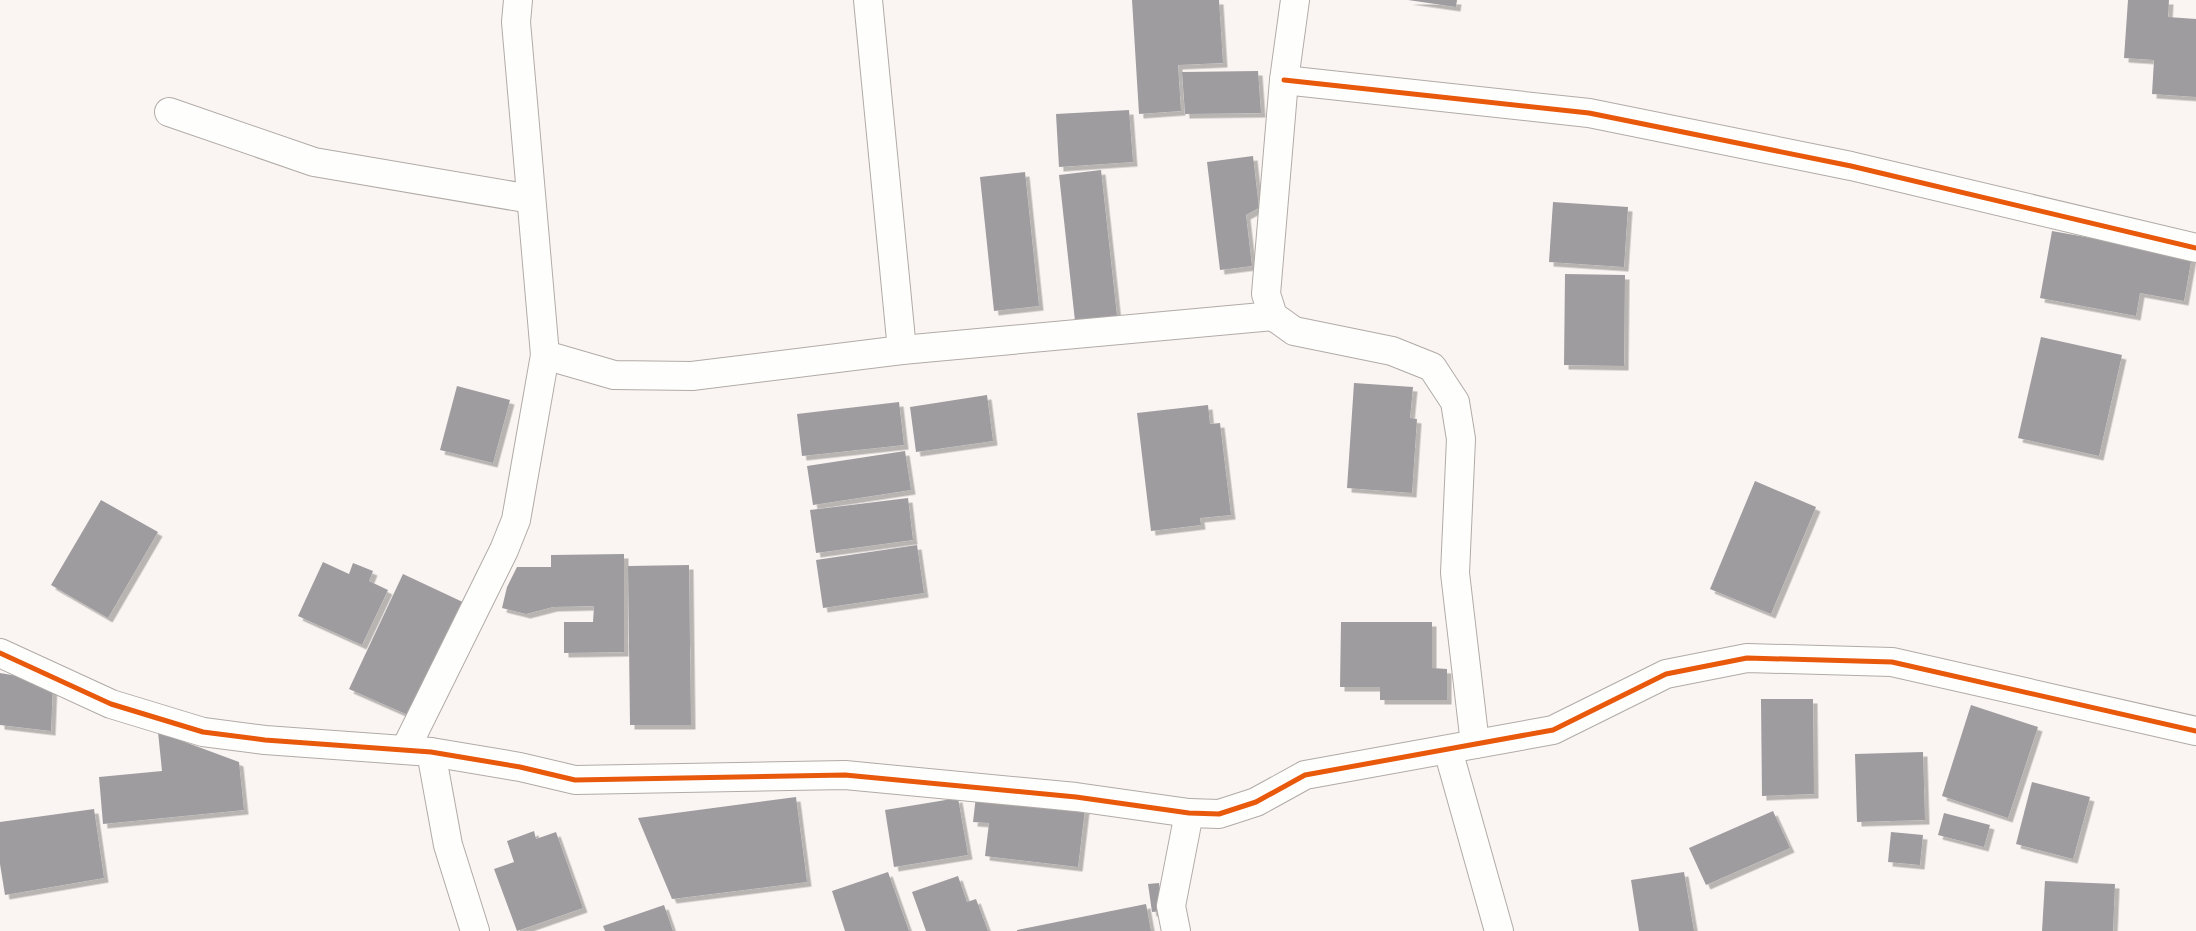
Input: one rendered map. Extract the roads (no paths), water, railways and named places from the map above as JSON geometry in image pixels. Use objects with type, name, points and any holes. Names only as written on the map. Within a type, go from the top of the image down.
[{"type":"street","points":[[476,931],[418,751],[516,520],[544,355],[516,22],[518,0]]},
{"type":"street","points":[[868,0],[902,350]]},
{"type":"street","points":[[1295,0],[1284,80],[1266,294],[1273,316],[1294,331],[1392,351],[1432,367],[1455,402],[1461,439],[1455,573],[1475,744]]},
{"type":"street","points":[[1284,80],[1589,113],[1851,166],[2196,248]]},
{"type":"street","points":[[169,112],[314,162],[531,199]]},
{"type":"street","points":[[544,355],[614,375],[692,376],[902,350],[1273,316]]},
{"type":"street","points":[[0,654],[111,704],[202,732],[265,740],[418,751],[520,767],[575,780],[845,774],[1076,797],[1189,813],[1219,814],[1256,802],[1305,775],[1552,730],[1666,674],[1747,658],[1892,662],[2196,731]]},
{"type":"street","points":[[1448,750],[1500,931]]},
{"type":"street","points":[[1176,931],[1171,906],[1189,813]]}]
